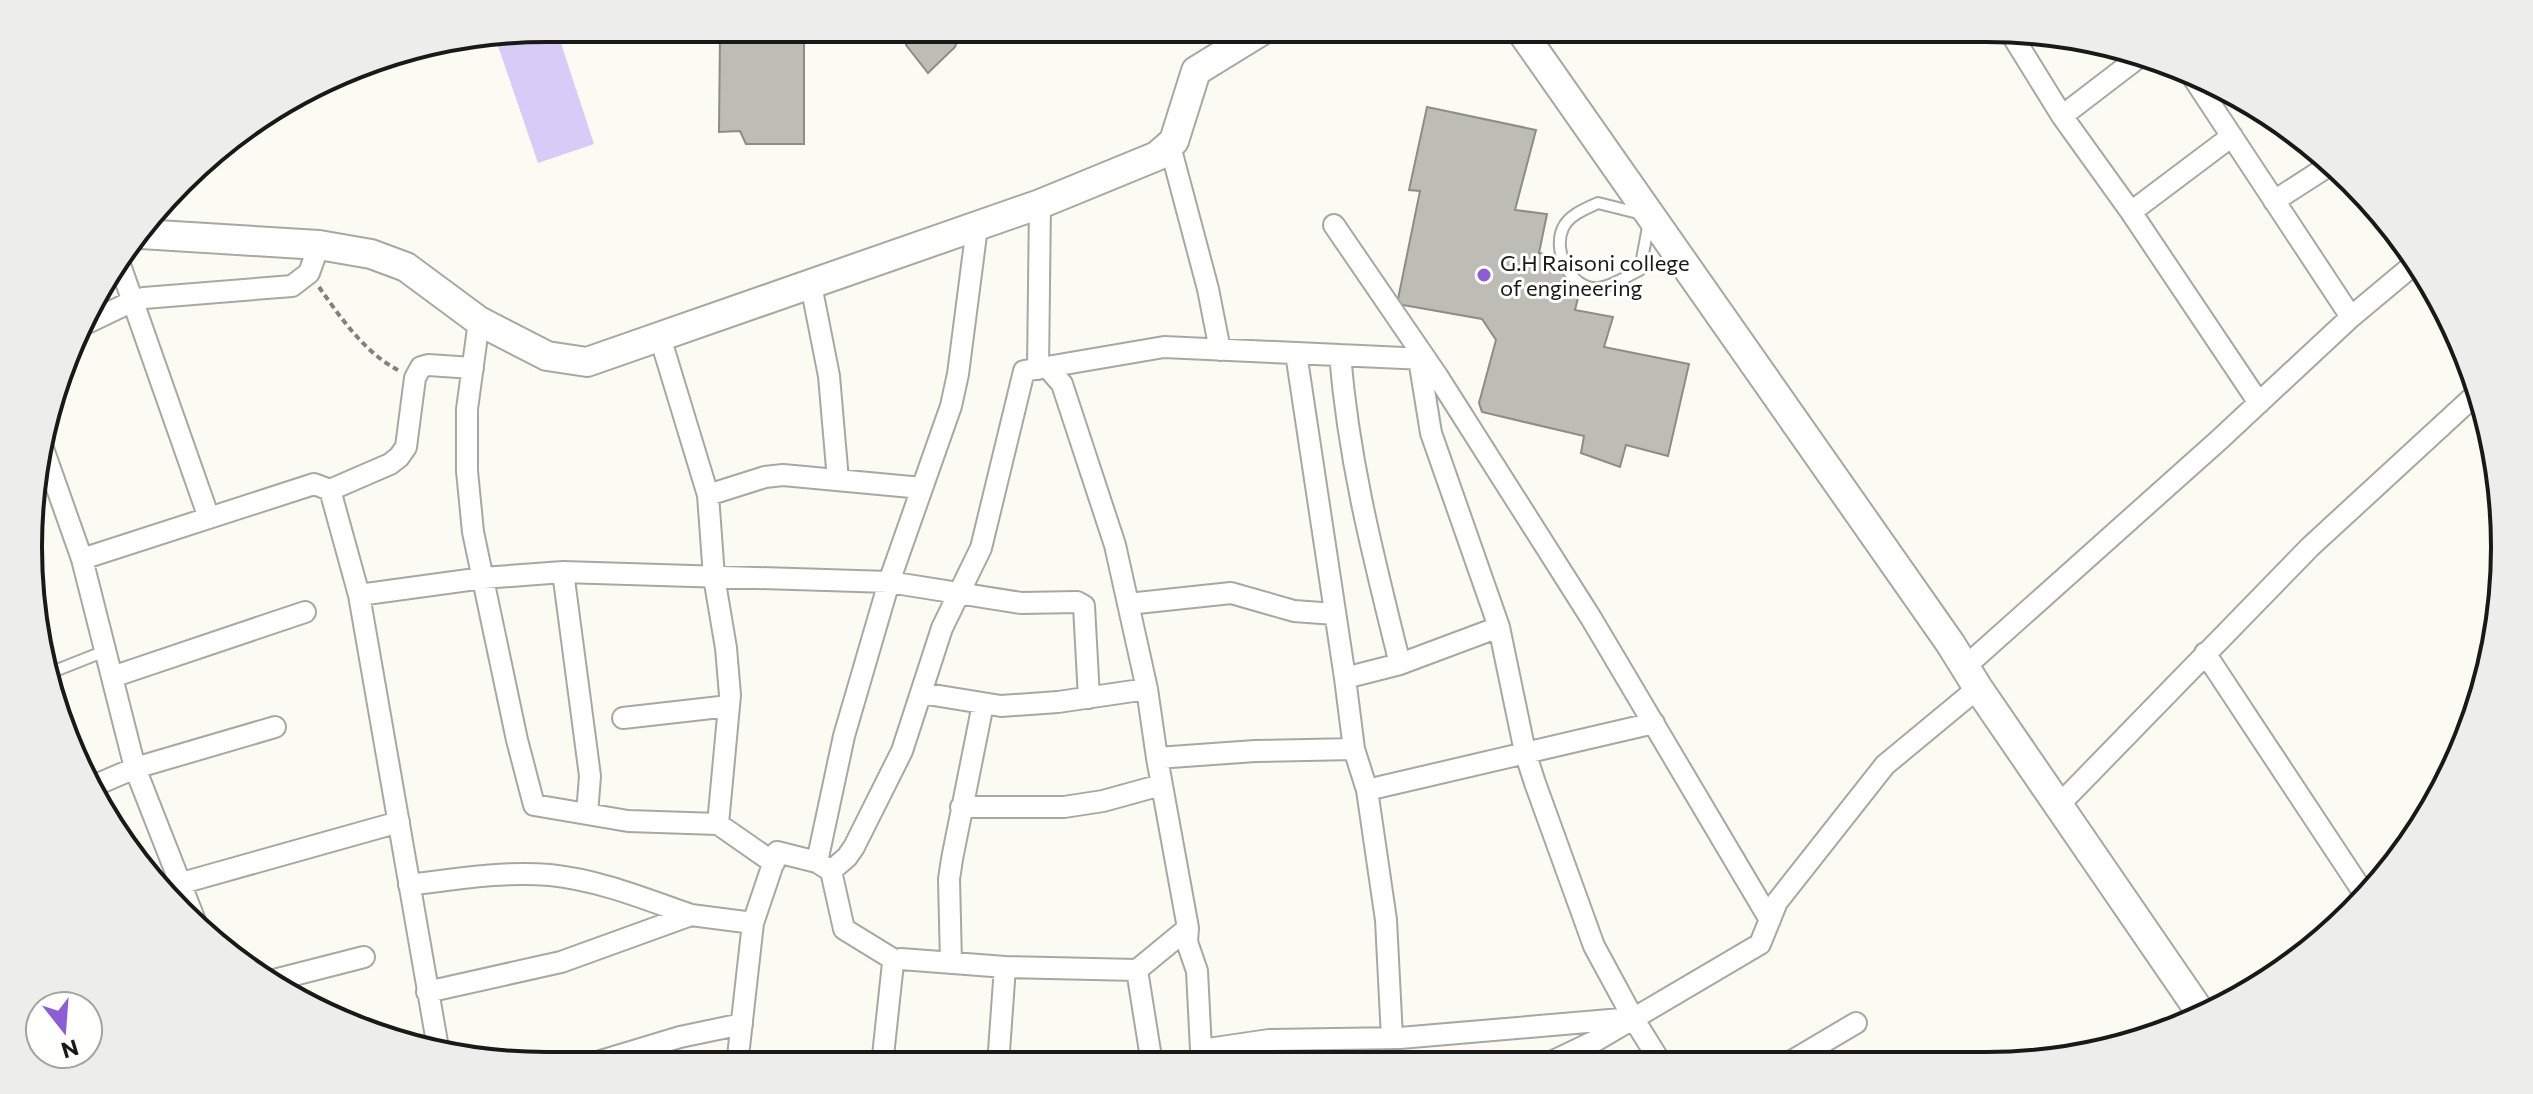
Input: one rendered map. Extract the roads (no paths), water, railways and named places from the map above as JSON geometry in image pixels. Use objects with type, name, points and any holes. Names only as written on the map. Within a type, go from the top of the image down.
[{"type":"street","points":[[150,235],[319,245],[371,254],[406,267],[479,321],[547,356],[587,362],[977,227],[1157,156],[1170,146],[1196,71],[1243,42]]},
{"type":"street","points":[[1529,42],[1972,677],[2196,1006]]},
{"type":"street","points":[[2017,43],[2062,116],[2131,212],[2259,403]]},
{"type":"street","points":[[2062,116],[2131,63]]},
{"type":"street","points":[[2202,91],[2351,317]]},
{"type":"street","points":[[2131,212],[2232,136]]},
{"type":"street","points":[[1170,146],[1202,265],[1220,350]]},
{"type":"street","points":[[2274,201],[2322,170]]},
{"type":"street","points":[[1040,204],[1043,368],[1062,384],[1115,545],[1147,689],[1161,785],[1188,928],[1187,942],[1197,971],[1201,1050],[1278,1040],[1392,1038],[1633,1018]]},
{"type":"street","points":[[1334,225],[1654,723],[1770,920]]},
{"type":"street","points":[[977,227],[955,385],[889,582],[844,736],[824,867],[844,929],[896,961],[1137,970],[1188,928]]},
{"type":"street","points":[[97,318],[133,301],[292,286],[309,273],[319,245]]},
{"type":"street","points":[[1572,1052],[1760,944],[1777,902],[1885,765],[1972,677],[2259,403],[2351,317],[2408,269]]},
{"type":"street","points":[[123,273],[209,518]]},
{"type":"street","points":[[811,285],[827,361],[838,480]]},
{"type":"street","points":[[479,321],[467,409],[467,471],[473,532],[517,740],[534,805],[628,821],[718,824],[774,863]]},
{"type":"street","points":[[660,337],[708,495],[714,577],[726,648],[729,706],[718,824]]},
{"type":"street","points":[[739,1052],[753,923],[777,852],[824,867],[847,857],[854,847],[902,751],[942,628],[981,548],[1024,371],[1164,347],[1422,359]]},
{"type":"street","points":[[1296,353],[1354,749],[1367,790],[1384,896],[1392,1038]]},
{"type":"street","points":[[1340,355],[1346,422],[1360,503],[1400,664]]},
{"type":"street","points":[[1422,359],[1431,433],[1499,627],[1525,752],[1594,946],[1654,1052]]},
{"type":"street","points":[[82,559],[314,484],[330,490],[390,464],[406,447],[415,378],[421,367],[473,368]]},
{"type":"street","points":[[2058,806],[2310,547],[2469,401]]},
{"type":"street","points":[[49,465],[82,559],[135,768],[188,902]]},
{"type":"street","points":[[708,495],[775,475],[922,488]]},
{"type":"street","points":[[330,490],[359,595],[436,1039]]},
{"type":"street","points":[[563,572],[590,776],[587,814]]},
{"type":"street","points":[[359,595],[483,578],[563,572],[889,582],[1021,603],[1083,604],[1089,698]]},
{"type":"street","points":[[1128,604],[1231,593],[1294,611],[1335,614]]},
{"type":"street","points":[[112,677],[305,612]]},
{"type":"street","points":[[1345,678],[1400,664],[1499,627]]},
{"type":"street","points":[[2205,653],[2360,887]]},
{"type":"street","points":[[921,693],[983,704],[1022,705],[1147,689]]},
{"type":"street","points":[[951,963],[949,879],[983,704]]},
{"type":"street","points":[[623,718],[729,706]]},
{"type":"street","points":[[1367,790],[1654,723]]},
{"type":"street","points":[[101,783],[135,768],[275,727]]},
{"type":"street","points":[[1157,758],[1255,751],[1354,749]]},
{"type":"street","points":[[961,807],[1085,805],[1161,785]]},
{"type":"street","points":[[182,883],[399,822]]},
{"type":"street","points":[[409,885],[489,875],[551,875],[610,887],[691,915],[753,923]]},
{"type":"street","points":[[427,992],[561,962],[691,915]]},
{"type":"street","points":[[283,978],[364,957]]},
{"type":"street","points":[[883,1052],[891,967],[896,961]]},
{"type":"street","points":[[999,1052],[1005,967]]},
{"type":"street","points":[[1137,970],[1150,1052]]},
{"type":"street","points":[[1811,1052],[1856,1023]]},
{"type":"street","points":[[630,1052],[680,1037],[742,1024]]},
{"type":"street","points":[[1278,1040],[1280,1052]]},
{"type":"lane","points":[[1598,203],[1650,216],[1640,270],[1596,289],[1579,281],[1563,263],[1558,244],[1563,226],[1577,212],[1598,203]]},
{"type":"lane","points":[[57,670],[105,651]]},
{"type":"place","name":"G.H Raisoni college of engineering","points":[[1484,275]]}]
